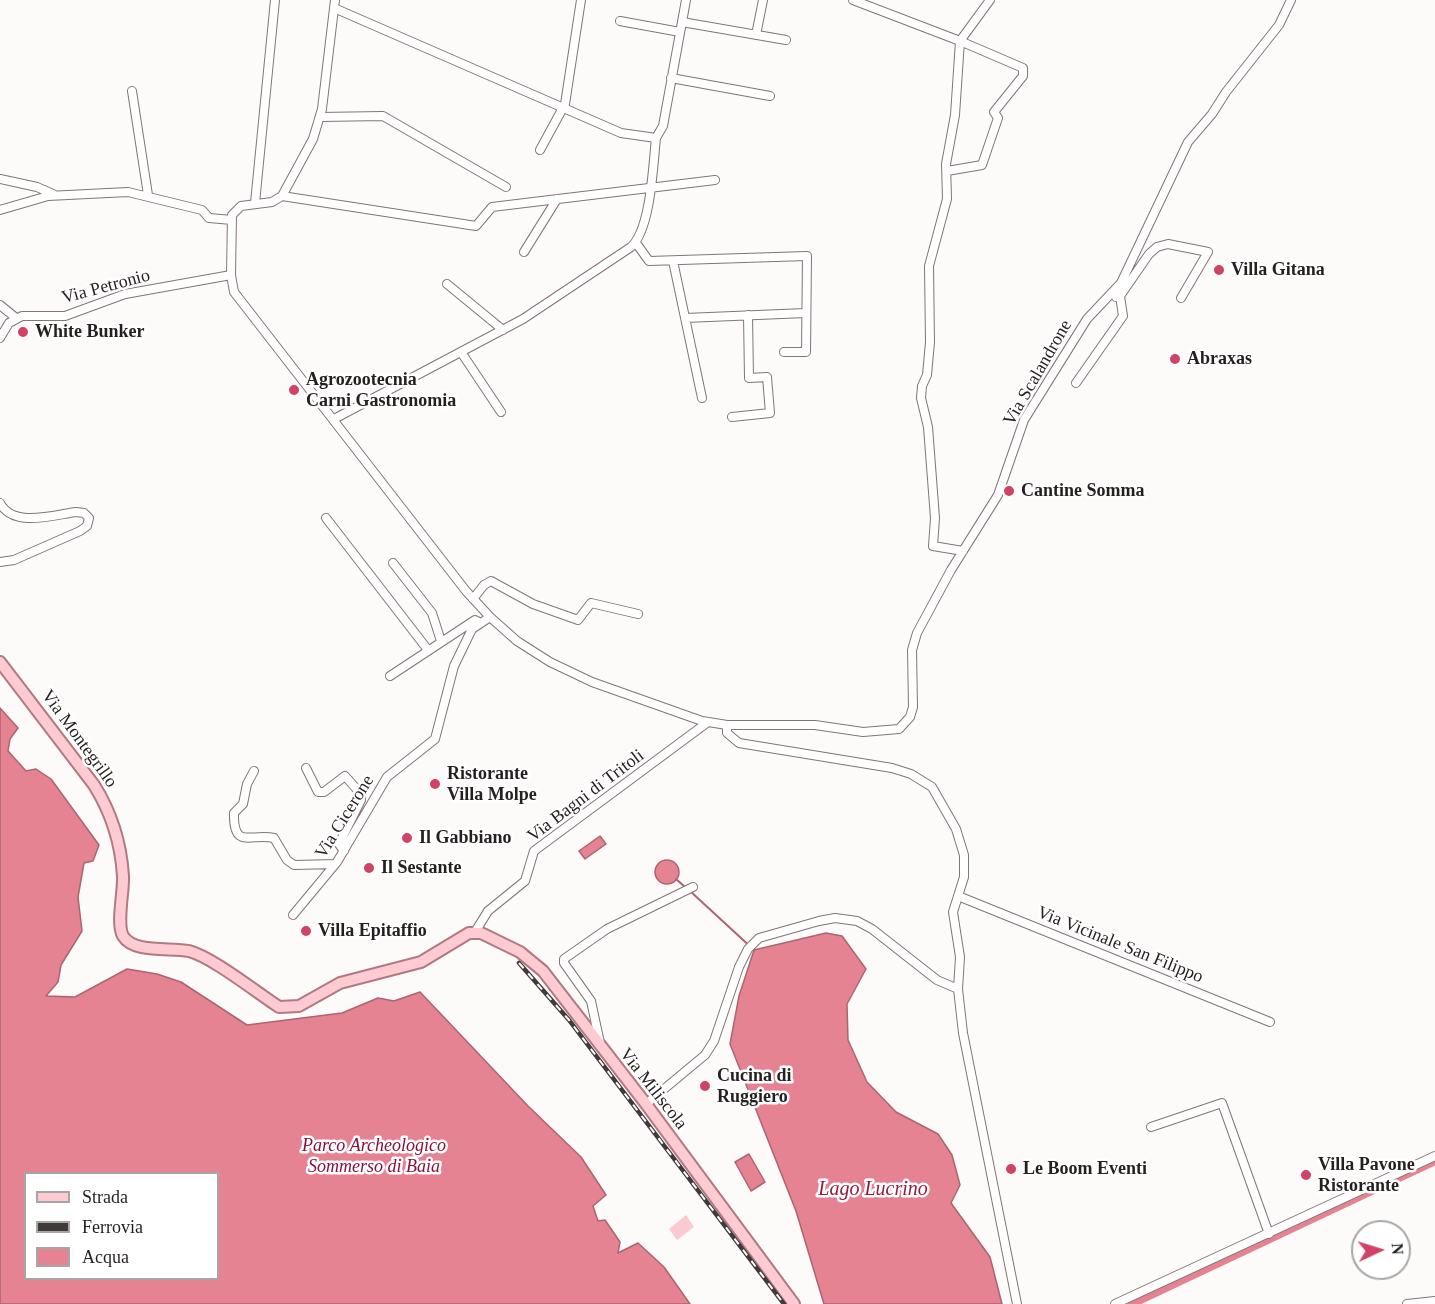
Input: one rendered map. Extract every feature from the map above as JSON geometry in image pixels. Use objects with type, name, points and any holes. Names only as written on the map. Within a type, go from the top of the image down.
[{"type":"main road","name":"Via Montegrillo","points":[[0,662],[94,785],[106,806],[116,833],[123,875],[121,929],[129,942],[141,946],[189,951],[279,1007],[289,1007],[308,1002],[340,983],[421,962],[460,937],[475,932]]},
{"type":"main road","name":"Via Miliscola","points":[[475,932],[499,941],[532,961],[646,1104],[794,1304]]},
{"type":"street","points":[[255,203],[275,0]]},
{"type":"street","points":[[540,150],[561,107],[565,104],[581,0]]},
{"type":"street","points":[[334,419],[524,319],[639,240],[650,186],[656,138],[663,126],[686,0]]},
{"type":"street","points":[[756,35],[763,0]]},
{"type":"street","points":[[853,0],[1023,68],[1023,76],[994,112],[998,118],[982,165],[947,171]]},
{"type":"street","points":[[963,551],[933,546],[935,518],[930,440],[921,398],[922,386],[927,375],[930,342],[929,266],[947,199],[947,150],[955,115],[960,41],[990,0]]},
{"type":"street","name":"Via Scalandrone","points":[[727,725],[815,725],[863,732],[898,729],[905,724],[913,707],[912,650],[917,633],[926,611],[998,495],[1024,420],[1087,319],[1106,302],[1121,283],[1188,142],[1279,25],[1291,0]]},
{"type":"street","points":[[656,138],[621,133],[334,4],[320,117],[313,139],[282,196],[272,202],[255,203],[236,210],[232,220],[231,275],[234,292],[473,599],[489,617],[517,641],[550,662],[592,682],[708,722],[727,725],[727,733],[739,743],[870,763],[922,779],[940,798],[961,841],[966,866],[953,912],[960,957],[958,990],[963,1033],[1017,1304]]},
{"type":"street","points":[[620,21],[680,32]]},
{"type":"street","points":[[682,22],[786,40]]},
{"type":"street","points":[[671,78],[770,96]]},
{"type":"street","points":[[132,91],[148,195]]},
{"type":"street","points":[[320,117],[383,116],[506,187]]},
{"type":"street","points":[[0,179],[24,183],[57,195]]},
{"type":"street","points":[[282,196],[476,226],[492,207],[650,186],[675,186],[716,180]]},
{"type":"street","points":[[0,210],[23,201],[57,195],[128,192],[148,195],[202,210],[209,218],[232,220]]},
{"type":"street","points":[[524,252],[557,200]]},
{"type":"street","points":[[636,243],[649,261],[807,256],[806,352],[784,352]]},
{"type":"street","points":[[1106,302],[1120,296],[1149,254],[1157,247],[1168,244],[1208,252],[1181,298]]},
{"type":"street","points":[[673,261],[702,398]]},
{"type":"street","name":"Via Petronio","points":[[16,318],[29,315],[65,316],[125,294],[231,275]]},
{"type":"street","points":[[447,284],[503,330]]},
{"type":"street","points":[[1076,383],[1123,316],[1120,296]]},
{"type":"street","points":[[0,305],[16,318],[4,329],[0,338]]},
{"type":"street","points":[[685,318],[806,313]]},
{"type":"street","points":[[732,417],[770,413],[767,377],[749,378],[748,315]]},
{"type":"street","points":[[461,351],[501,411]]},
{"type":"street","points":[[0,503],[10,515],[19,518],[76,512],[84,513],[89,518],[87,526],[80,531],[14,560],[0,562]]},
{"type":"street","points":[[326,518],[428,650]]},
{"type":"street","points":[[393,563],[432,613],[441,641]]},
{"type":"street","points":[[473,599],[484,585],[491,582],[533,604],[578,620],[591,603],[638,614]]},
{"type":"street","name":"Via Cicerone","points":[[293,915],[335,864],[387,777],[435,739],[454,666],[472,629],[489,617]]},
{"type":"street","points":[[390,676],[475,620],[481,623]]},
{"type":"street","name":"Via Bagni di Tritoli","points":[[475,932],[488,911],[525,881],[534,851],[708,722]]},
{"type":"street","points":[[306,768],[318,792],[324,792],[345,776],[361,794],[361,800],[339,844],[344,850]]},
{"type":"street","points":[[254,771],[247,784],[246,798],[234,813],[235,831],[239,836],[251,839],[274,838],[287,860],[300,866],[335,864]]},
{"type":"street","points":[[602,1049],[586,991],[564,963],[564,959],[607,929],[689,889]]},
{"type":"street","name":"Via Vicinale San Filippo","points":[[958,896],[1270,1022]]},
{"type":"street","points":[[646,1104],[705,1055],[714,1041],[748,949],[753,942],[819,921],[835,918],[857,921],[872,929],[937,980],[958,990]]},
{"type":"street","points":[[582,1023],[595,1019]]},
{"type":"street","points":[[1151,1127],[1222,1103],[1269,1234]]},
{"type":"street","points":[[1115,1304],[1435,1156]]},
{"type":"street","points":[[1407,1304],[1435,1301]]},
{"type":"shaded area","points":[[686,1215],[694,1227],[677,1240],[669,1229]]},
{"type":"water","name":"Parco Archeologico Sommerso di Baia","points":[[0,708],[18,728],[10,739],[8,751],[26,771],[36,769],[51,779],[99,845],[93,861],[84,863],[78,897],[82,931],[61,965],[58,982],[46,996],[75,997],[127,969],[157,974],[181,982],[247,1025],[342,1013],[378,998],[394,1001],[420,992],[528,1106],[581,1157],[606,1195],[593,1206],[598,1221],[605,1220],[620,1242],[618,1253],[638,1243],[664,1267],[690,1304],[0,1304]]},
{"type":"water","points":[[600,836],[606,844],[585,859],[579,851]]},
{"type":"water","points":[[667,860],[675,864],[679,872],[675,880],[667,884],[659,880],[655,872],[659,864]]},
{"type":"water","name":"Lago Lucrino","points":[[826,933],[842,936],[866,969],[847,1004],[848,1040],[867,1082],[896,1112],[938,1134],[952,1155],[960,1185],[951,1203],[990,1257],[1002,1304],[824,1304],[796,1211],[730,1044],[739,996],[754,950]]},
{"type":"water","points":[[749,1154],[765,1182],[751,1191],[735,1162]]},
{"type":"waterway","points":[[676,879],[685,887]]},
{"type":"waterway","points":[[690,891],[754,950]]},
{"type":"waterway","points":[[1132,1304],[1435,1161]]},
{"type":"railway","points":[[519,963],[569,1020],[784,1304]]},
{"type":"place","name":"Villa Gitana","points":[[1219,270]]},
{"type":"place","name":"White Bunker","points":[[23,332]]},
{"type":"place","name":"Abraxas","points":[[1175,359]]},
{"type":"place","name":"Agrozootecnia Carni Gastronomia","points":[[294,390]]},
{"type":"place","name":"Cantine Somma","points":[[1009,491]]},
{"type":"place","name":"Ristorante Villa Molpe","points":[[435,784]]},
{"type":"place","name":"Il Gabbiano","points":[[407,838]]},
{"type":"place","name":"Il Sestante","points":[[369,868]]},
{"type":"place","name":"Villa Epitaffio","points":[[306,931]]},
{"type":"place","name":"Cucina di Ruggiero","points":[[705,1086]]},
{"type":"place","name":"Le Boom Eventi","points":[[1011,1169]]},
{"type":"place","name":"Villa Pavone Ristorante","points":[[1306,1175]]}]
